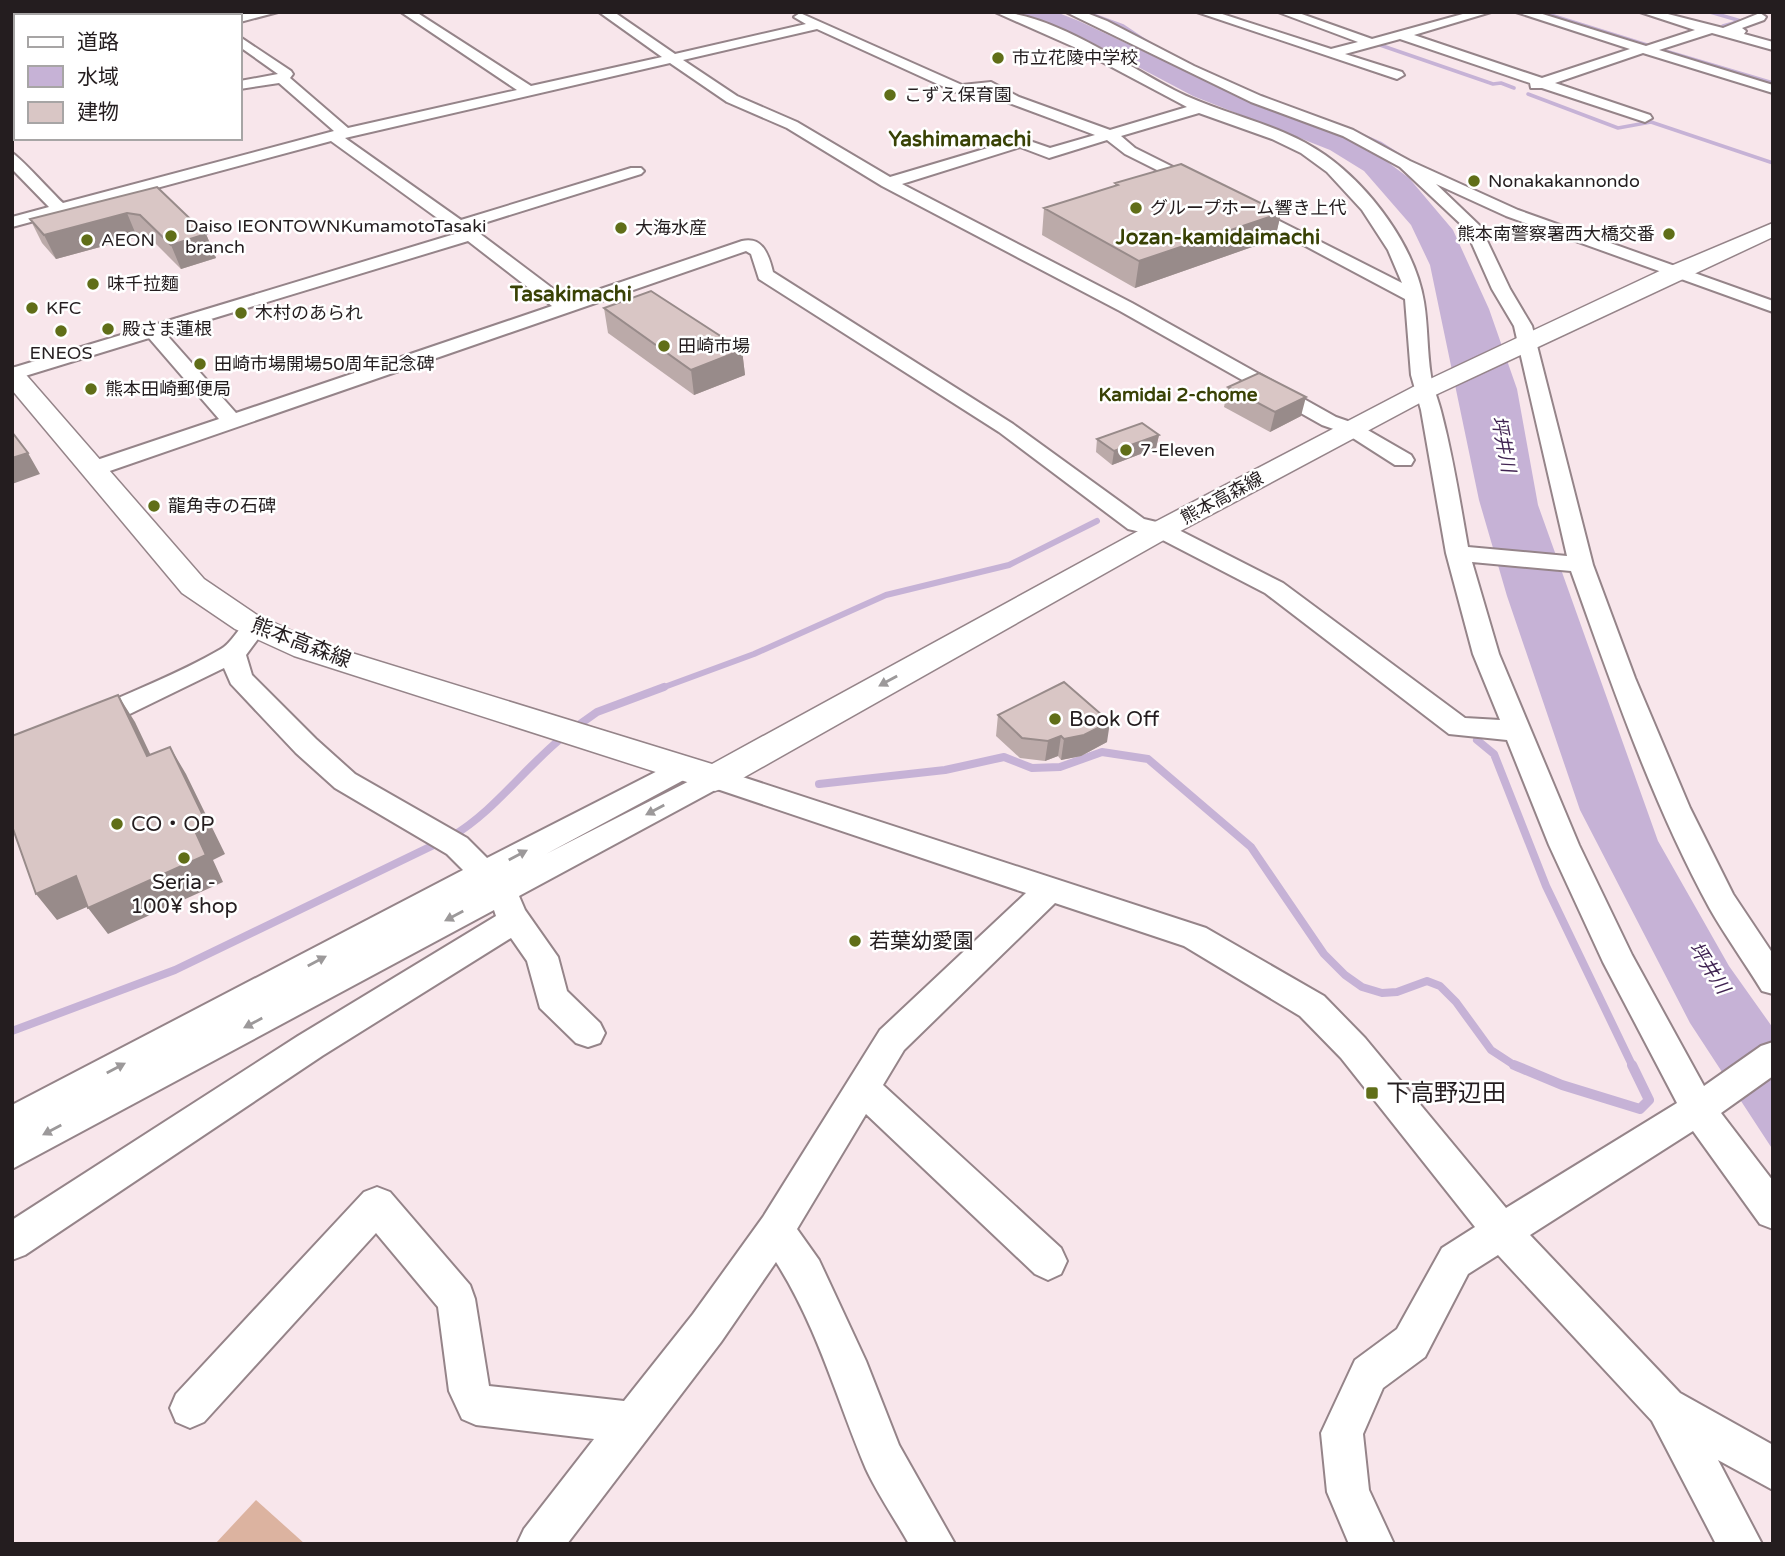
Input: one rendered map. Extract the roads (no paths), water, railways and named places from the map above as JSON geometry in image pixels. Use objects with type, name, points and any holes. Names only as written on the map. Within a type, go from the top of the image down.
[{"type":"main road","name":"熊本高森線","points":[[683,768],[1341,425],[1524,334],[1667,270],[1773,216]]},
{"type":"main road","name":"熊本高森線","points":[[1667,270],[1773,229]]},
{"type":"main road","name":"熊本高森線","points":[[12,374],[193,586],[221,608],[254,628],[304,649],[715,778],[1149,527]]},
{"type":"street","points":[[242,18],[272,12]]},
{"type":"street","points":[[407,12],[529,91]]},
{"type":"street","points":[[605,12],[732,99],[792,125],[888,183],[1126,307],[1403,460]]},
{"type":"street","points":[[788,12],[960,89],[986,85],[1014,100],[1110,135],[1130,152],[1413,296]]},
{"type":"street","points":[[1001,12],[1065,37],[1199,108],[1301,148],[1336,172],[1360,196],[1384,228],[1406,268],[1413,296],[1422,384],[1431,410],[1486,654],[1563,845],[1619,962],[1710,1102],[1773,1211]]},
{"type":"street","points":[[1072,12],[1103,24],[1189,69],[1245,94],[1358,138],[1405,164],[1534,222],[1773,307]]},
{"type":"street","points":[[1203,12],[1397,75]]},
{"type":"street","points":[[1284,12],[1372,43]]},
{"type":"street","points":[[1333,53],[1485,12]]},
{"type":"street","points":[[1522,12],[1773,89]]},
{"type":"street","points":[[1646,12],[1773,46]]},
{"type":"street","points":[[1524,90],[1708,29],[1730,28],[1756,19],[1726,14]]},
{"type":"street","points":[[12,222],[339,134],[818,25]]},
{"type":"street","points":[[1730,28],[1773,41]]},
{"type":"street","points":[[1401,35],[1645,118]]},
{"type":"street","points":[[242,42],[286,74],[282,78],[242,86]]},
{"type":"street","points":[[282,78],[339,134],[565,307]]},
{"type":"street","points":[[888,183],[1021,142],[1049,152],[1199,108]]},
{"type":"street","points":[[12,158],[29,180],[60,209]]},
{"type":"street","points":[[1405,164],[1472,226],[1524,334],[1575,564],[1676,808],[1721,902],[1773,981]]},
{"type":"street","points":[[12,374],[464,230],[636,171]]},
{"type":"street","points":[[93,469],[748,245],[760,252],[765,275],[1006,428],[1149,527],[1274,588],[1459,727],[1517,731]]},
{"type":"street","points":[[153,331],[232,421]]},
{"type":"street","points":[[1462,554],[1575,564]]},
{"type":"street","points":[[72,730],[233,654],[254,628]]},
{"type":"street","points":[[233,654],[240,678],[325,764],[345,780],[457,846],[499,893],[542,957],[552,998],[588,1033]]},
{"type":"street","points":[[12,1123],[499,893],[683,768]]},
{"type":"street","points":[[12,1152],[715,778],[1195,937],[1312,1006],[1353,1048],[1500,1231],[1666,1407],[1741,1544]]},
{"type":"street","points":[[539,1544],[707,1328],[776,1230],[820,1162],[892,1040],[1049,890]]},
{"type":"street","points":[[12,1242],[310,1046],[508,923],[499,893]]},
{"type":"street","points":[[1372,1544],[1348,1492],[1342,1433],[1369,1374],[1411,1343],[1455,1261],[1710,1102],[1773,1058]]},
{"type":"street","points":[[862,1088],[1048,1261]]},
{"type":"street","points":[[190,1408],[377,1205],[456,1299],[469,1391],[476,1405],[634,1423]]},
{"type":"street","points":[[776,1230],[811,1286],[852,1375],[883,1458],[933,1544]]},
{"type":"street","points":[[1666,1407],[1773,1469]]},
{"type":"water","name":"坪井川","points":[[1017,12],[1056,12],[1200,78],[1358,140],[1409,178],[1453,230],[1489,309],[1517,389],[1538,505],[1658,841],[1729,966],[1773,1028],[1773,1150],[1690,1023],[1580,810],[1507,596],[1479,500],[1430,265],[1411,225],[1364,171],[1330,150],[1193,96],[1087,40]]},
{"type":"waterway","points":[[1085,12],[1123,26],[1153,46]]},
{"type":"waterway","points":[[1541,12],[1647,45]]},
{"type":"waterway","points":[[1710,12],[1741,21],[1723,26]]},
{"type":"waterway","points":[[1380,45],[1493,84],[1501,83],[1514,88]]},
{"type":"waterway","points":[[1662,50],[1773,83]]},
{"type":"waterway","points":[[1528,94],[1618,128],[1651,122],[1773,163]]},
{"type":"waterway","points":[[1357,133],[1380,143],[1408,161]]},
{"type":"waterway","points":[[659,689],[754,654],[886,595],[1009,565],[1097,521]]},
{"type":"waterway","points":[[573,729],[597,712],[664,687]]},
{"type":"waterway","points":[[451,837],[482,815],[564,736]]},
{"type":"waterway","points":[[1477,740],[1494,754],[1546,886],[1633,1067]]},
{"type":"waterway","points":[[819,784],[945,770],[1004,757],[1032,768],[1060,767],[1102,752],[1148,759],[1251,847],[1324,954],[1345,975],[1362,987],[1382,993],[1397,992],[1427,981],[1440,986],[1456,1002],[1491,1050],[1517,1067]]},
{"type":"waterway","points":[[12,1031],[175,970],[440,842]]},
{"type":"waterway","points":[[1514,1065],[1562,1085],[1640,1109],[1649,1100],[1632,1065]]},
{"type":"place","name":"市立花陵中学校","points":[[998,58]]},
{"type":"place","name":"こずえ保育園","points":[[890,95]]},
{"type":"place","name":"Nonakakannondo","points":[[1474,181]]},
{"type":"place","name":"グループホーム響き上代","points":[[1136,208]]},
{"type":"place","name":"大海水産","points":[[621,228]]},
{"type":"place","name":"熊本南警察署西大橋交番","points":[[1669,234]]},
{"type":"place","name":"Daiso IEONTOWNKumamotoTasaki branch","points":[[171,236]]},
{"type":"place","name":"AEON","points":[[87,240]]},
{"type":"place","name":"味千拉麵","points":[[93,284]]},
{"type":"place","name":"KFC","points":[[32,308]]},
{"type":"place","name":"木村のあられ","points":[[241,313]]},
{"type":"place","name":"殿さま蓮根","points":[[108,329]]},
{"type":"place","name":"ENEOS","points":[[61,331]]},
{"type":"place","name":"田崎市場","points":[[664,346]]},
{"type":"place","name":"田崎市場開場50周年記念碑","points":[[200,364]]},
{"type":"place","name":"熊本田崎郵便局","points":[[91,389]]},
{"type":"place","name":"7-Eleven","points":[[1126,450]]},
{"type":"place","name":"龍角寺の石碑","points":[[154,506]]},
{"type":"place","name":"Book Off","points":[[1055,719]]},
{"type":"place","name":"CO・OP","points":[[117,824]]},
{"type":"place","name":"Seria - 100¥ shop","points":[[184,858]]},
{"type":"place","name":"若葉幼愛園","points":[[855,941]]},
{"type":"place","name":"下高野辺田","points":[[1372,1093]]},
{"type":"district","name":"Yashimamachi","points":[[960,139]]},
{"type":"district","name":"Jozan-kamidaimachi","points":[[1218,237]]},
{"type":"district","name":"Tasakimachi","points":[[571,294]]},
{"type":"district","name":"Kamidai 2-chome","points":[[1178,395]]}]
